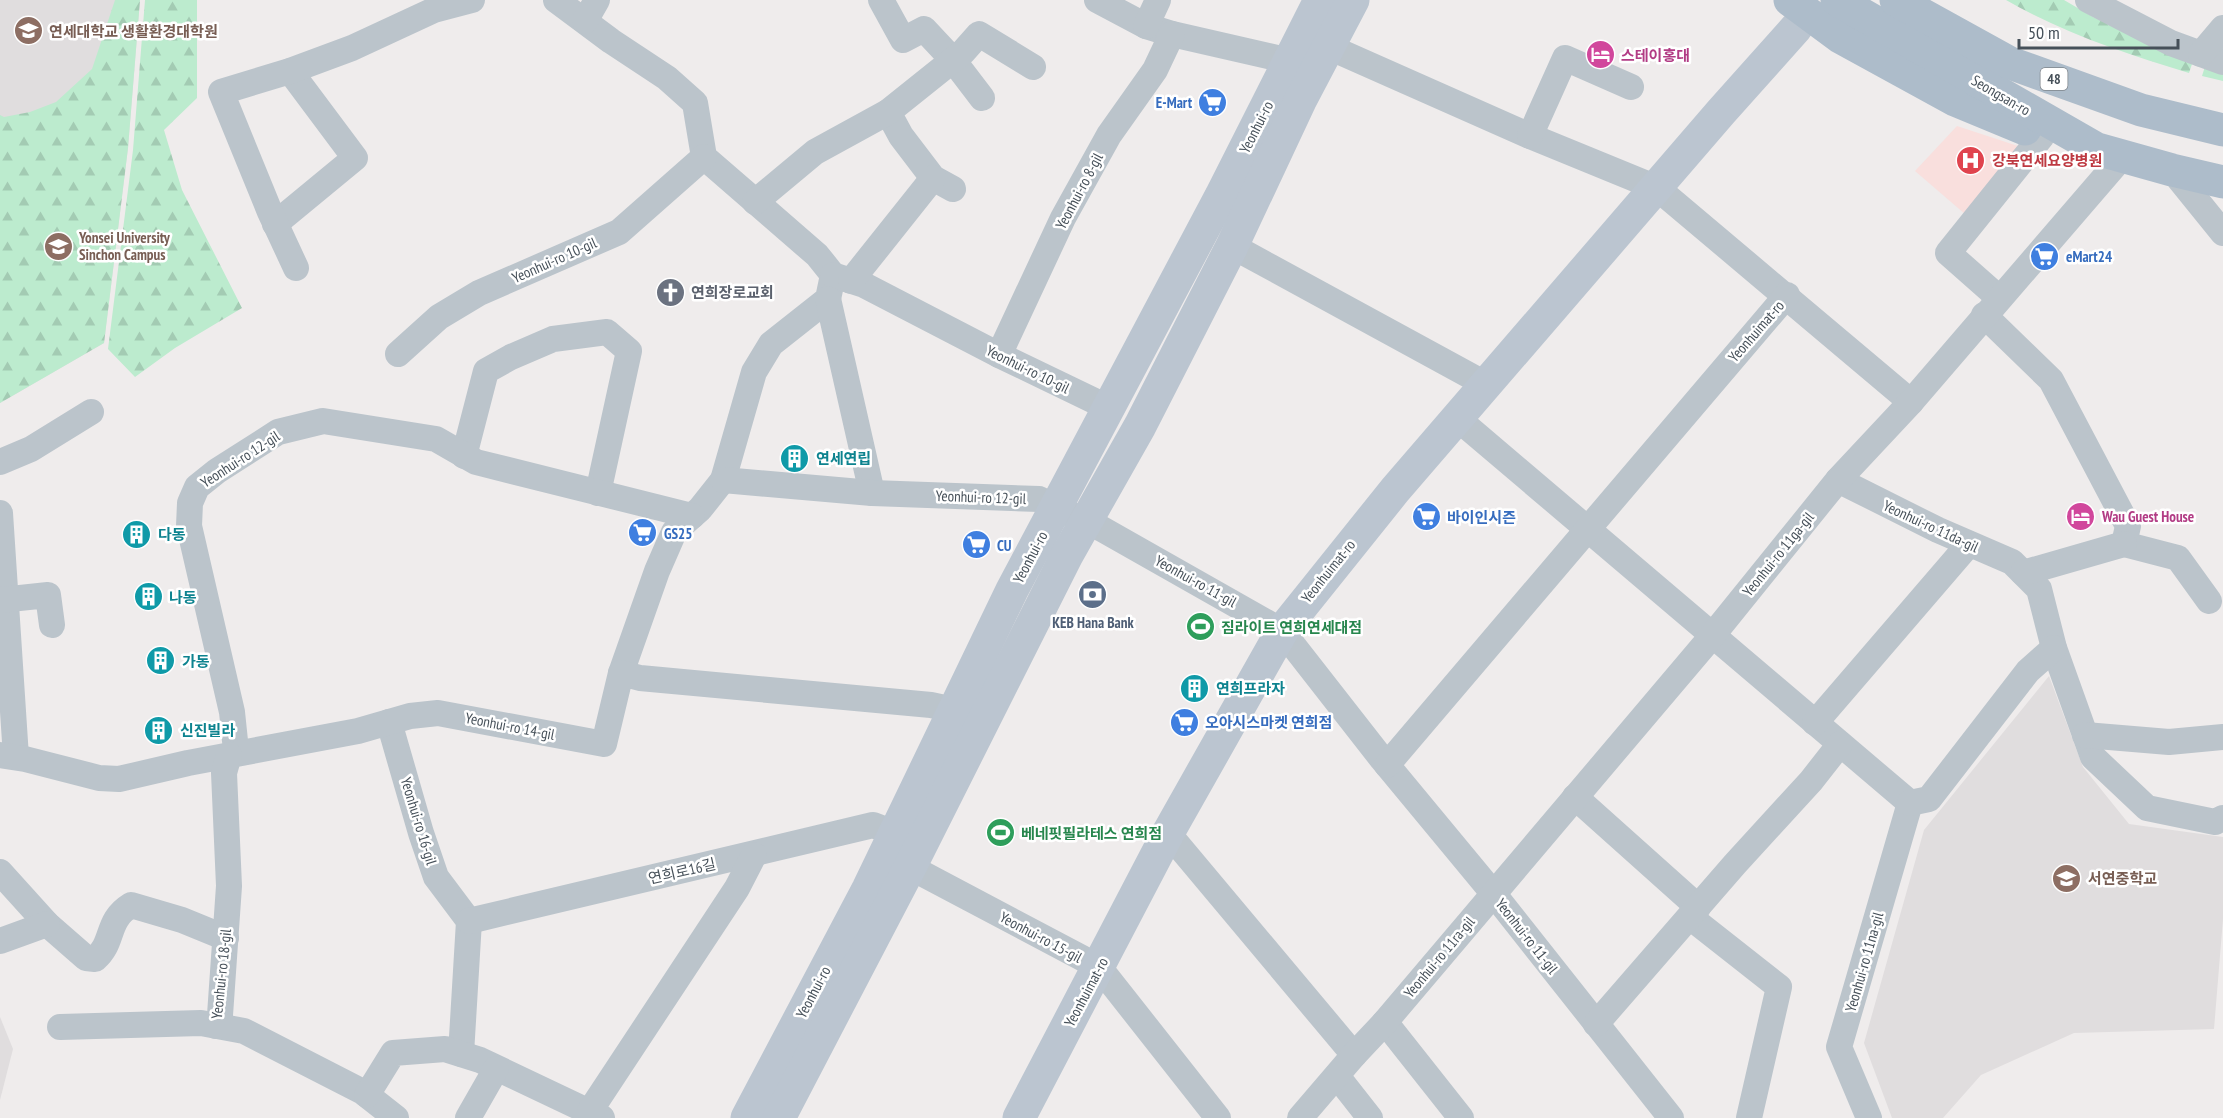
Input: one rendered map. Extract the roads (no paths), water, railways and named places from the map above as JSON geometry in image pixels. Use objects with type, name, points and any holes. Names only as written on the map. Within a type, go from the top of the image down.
[{"type":"main road","name":"Yeonhui-ro","points":[[760,1116],[1012,590],[1222,194],[1320,0]]},
{"type":"main road","name":"Yeonhui-ro","points":[[760,1116],[910,867],[1086,520],[1140,426],[1232,246],[1300,99],[1353,0]]},
{"type":"main road","name":"Seongsan-ro","points":[[1837,0],[2109,153],[2223,182]]},
{"type":"main road","name":"48","points":[[1896,0],[2010,63],[2141,110],[2223,130]]},
{"type":"main road","points":[[1793,14],[1955,100],[2042,136],[2109,153]]},
{"type":"main road","name":"Yeonhuimat-ro","points":[[1019,1118],[1168,833],[1282,631],[1359,533],[1721,112],[1793,14]]},
{"type":"street","points":[[296,268],[275,224],[220,92],[290,71],[352,48],[435,10],[472,0]]},
{"type":"street","points":[[556,0],[591,11],[695,103],[704,157]]},
{"type":"street","points":[[881,0],[903,40],[924,29],[953,60],[982,98]]},
{"type":"street","points":[[1097,0],[1146,26],[1290,61]]},
{"type":"street","points":[[1146,26],[1158,0]]},
{"type":"street","points":[[2088,0],[2171,44],[2212,58],[2223,28]]},
{"type":"street","points":[[755,202],[815,152],[888,112],[953,60],[979,34],[1032,67]]},
{"type":"street","name":"Yeonhui-ro 8-gil","points":[[999,355],[1063,218],[1109,135],[1155,70],[1172,34]]},
{"type":"street","points":[[1329,47],[1530,136],[1657,188]]},
{"type":"street","points":[[1530,136],[1556,54],[1631,87]]},
{"type":"street","points":[[275,224],[355,158],[290,71]]},
{"type":"street","points":[[888,112],[901,136],[943,184],[771,344],[754,372],[723,480],[692,516],[674,532],[657,571],[621,673],[640,678],[932,705],[954,710]]},
{"type":"street","points":[[2042,136],[1948,253],[2051,380],[2128,526],[2124,544]]},
{"type":"street","name":"Yeonhui-ro 11ga-gil","points":[[1493,893],[1712,636],[1838,480],[1911,402],[1992,306],[2109,153]]},
{"type":"street","name":"Yeonhui-ro 10-gil","points":[[398,354],[439,317],[478,293],[619,232],[704,157],[817,255],[837,285],[864,285],[999,355],[1109,408]]},
{"type":"street","points":[[2172,170],[2223,233]]},
{"type":"street","name":"Yeonhuimat-ro","points":[[1657,188],[1911,402]]},
{"type":"street","points":[[1232,246],[1487,385]]},
{"type":"street","points":[[837,285],[872,493]]},
{"type":"street","name":"Yeonhuimat-ro","points":[[1586,530],[1786,296]]},
{"type":"street","points":[[464,456],[486,371],[511,357],[553,339],[607,332],[629,351],[598,493]]},
{"type":"street","points":[[0,462],[31,449],[92,412]]},
{"type":"street","points":[[1458,419],[1910,803],[1929,799],[2028,671],[2054,648]]},
{"type":"street","name":"Yeonhui-ro 12-gil","points":[[232,748],[230,702],[189,526],[190,503],[197,487],[278,432],[323,421],[436,439],[476,462],[692,516]]},
{"type":"street","name":"Yeonhui-ro 12-gil","points":[[723,480],[872,493],[1039,499],[1086,520]]},
{"type":"street","name":"Yeonhui-ro 11da-gil","points":[[1838,480],[1969,544],[2012,562],[2039,589],[2054,648],[2093,757],[2147,808],[2215,822],[2223,818]]},
{"type":"street","name":"Yeonhui-ro 14-gil","points":[[0,513],[8,756],[99,778],[119,779],[232,748],[358,731],[410,716],[438,712],[604,744],[621,673]]},
{"type":"street","name":"Yeonhui-ro 11-gil","points":[[1086,520],[1282,631],[1671,1118]]},
{"type":"street","points":[[1387,765],[1586,530]]},
{"type":"street","points":[[1815,723],[1969,544]]},
{"type":"street","points":[[2023,573],[2124,544],[2178,558],[2209,601]]},
{"type":"street","points":[[3,600],[48,596],[52,625]]},
{"type":"street","name":"Yeonhui-ro 16-gil","points":[[390,722],[421,833],[436,877],[469,921]]},
{"type":"street","points":[[2085,735],[2169,742],[2223,737]]},
{"type":"street","points":[[1596,1024],[1811,781],[1840,744]]},
{"type":"street","name":"Yeonhui-ro 18-gil","points":[[232,748],[224,773],[229,885],[220,1015],[216,1026],[244,1031],[367,1095],[396,1118]]},
{"type":"street","points":[[1575,796],[1694,912],[1779,987],[1749,1118]]},
{"type":"street","name":"Yeonhui-ro 11na-gil","points":[[1869,1118],[1839,1047],[1910,803]]},
{"type":"street","name":"연희로16길","points":[[469,921],[873,825],[894,833]]},
{"type":"street","points":[[1168,833],[1354,1055]]},
{"type":"street","points":[[367,1095],[393,1053],[445,1049],[480,1060],[596,1115],[737,888],[754,855]]},
{"type":"street","name":"Yeonhui-ro 15-gil","points":[[910,867],[1099,967],[1218,1118]]},
{"type":"street","points":[[0,872],[46,924],[86,958],[95,959],[103,952],[119,913],[131,905],[182,920],[226,938]]},
{"type":"street","name":"Yeonhui-ro 11ra-gil","points":[[1300,1118],[1385,1022],[1493,893]]},
{"type":"street","points":[[461,1054],[469,921]]},
{"type":"street","points":[[0,941],[46,924]]},
{"type":"street","points":[[1385,1022],[1461,1118]]},
{"type":"street","points":[[60,1027],[201,1023],[216,1026]]},
{"type":"street","points":[[468,1118],[496,1069]]},
{"type":"street","points":[[1337,1076],[1370,1118]]},
{"type":"place","name":"연세대학교 생활환경대학원","points":[[28,31]]},
{"type":"place","name":"스테이홍대","points":[[1600,55]]},
{"type":"place","name":"E-Mart","points":[[1213,102]]},
{"type":"place","name":"강북연세요양병원","points":[[1971,160]]},
{"type":"place","name":"Yonsei University Sinchon Campus","points":[[58,246]]},
{"type":"place","name":"eMart24","points":[[2045,256]]},
{"type":"place","name":"연희장로교회","points":[[670,292]]},
{"type":"place","name":"연세연립","points":[[795,458]]},
{"type":"place","name":"Wau Guest House","points":[[2081,516]]},
{"type":"place","name":"바이인시즌","points":[[1426,517]]},
{"type":"place","name":"GS25","points":[[643,533]]},
{"type":"place","name":"다동","points":[[137,534]]},
{"type":"place","name":"CU","points":[[976,545]]},
{"type":"place","name":"KEB Hana Bank","points":[[1093,595]]},
{"type":"place","name":"나동","points":[[148,597]]},
{"type":"place","name":"짐라이트 연희연세대점","points":[[1200,627]]},
{"type":"place","name":"가동","points":[[161,661]]},
{"type":"place","name":"연희프라자","points":[[1195,688]]},
{"type":"place","name":"오아시스마켓 연희점","points":[[1184,722]]},
{"type":"place","name":"신진빌라","points":[[159,730]]},
{"type":"place","name":"베네핏필라테스 연희점","points":[[1000,833]]},
{"type":"place","name":"서연중학교","points":[[2067,878]]}]
